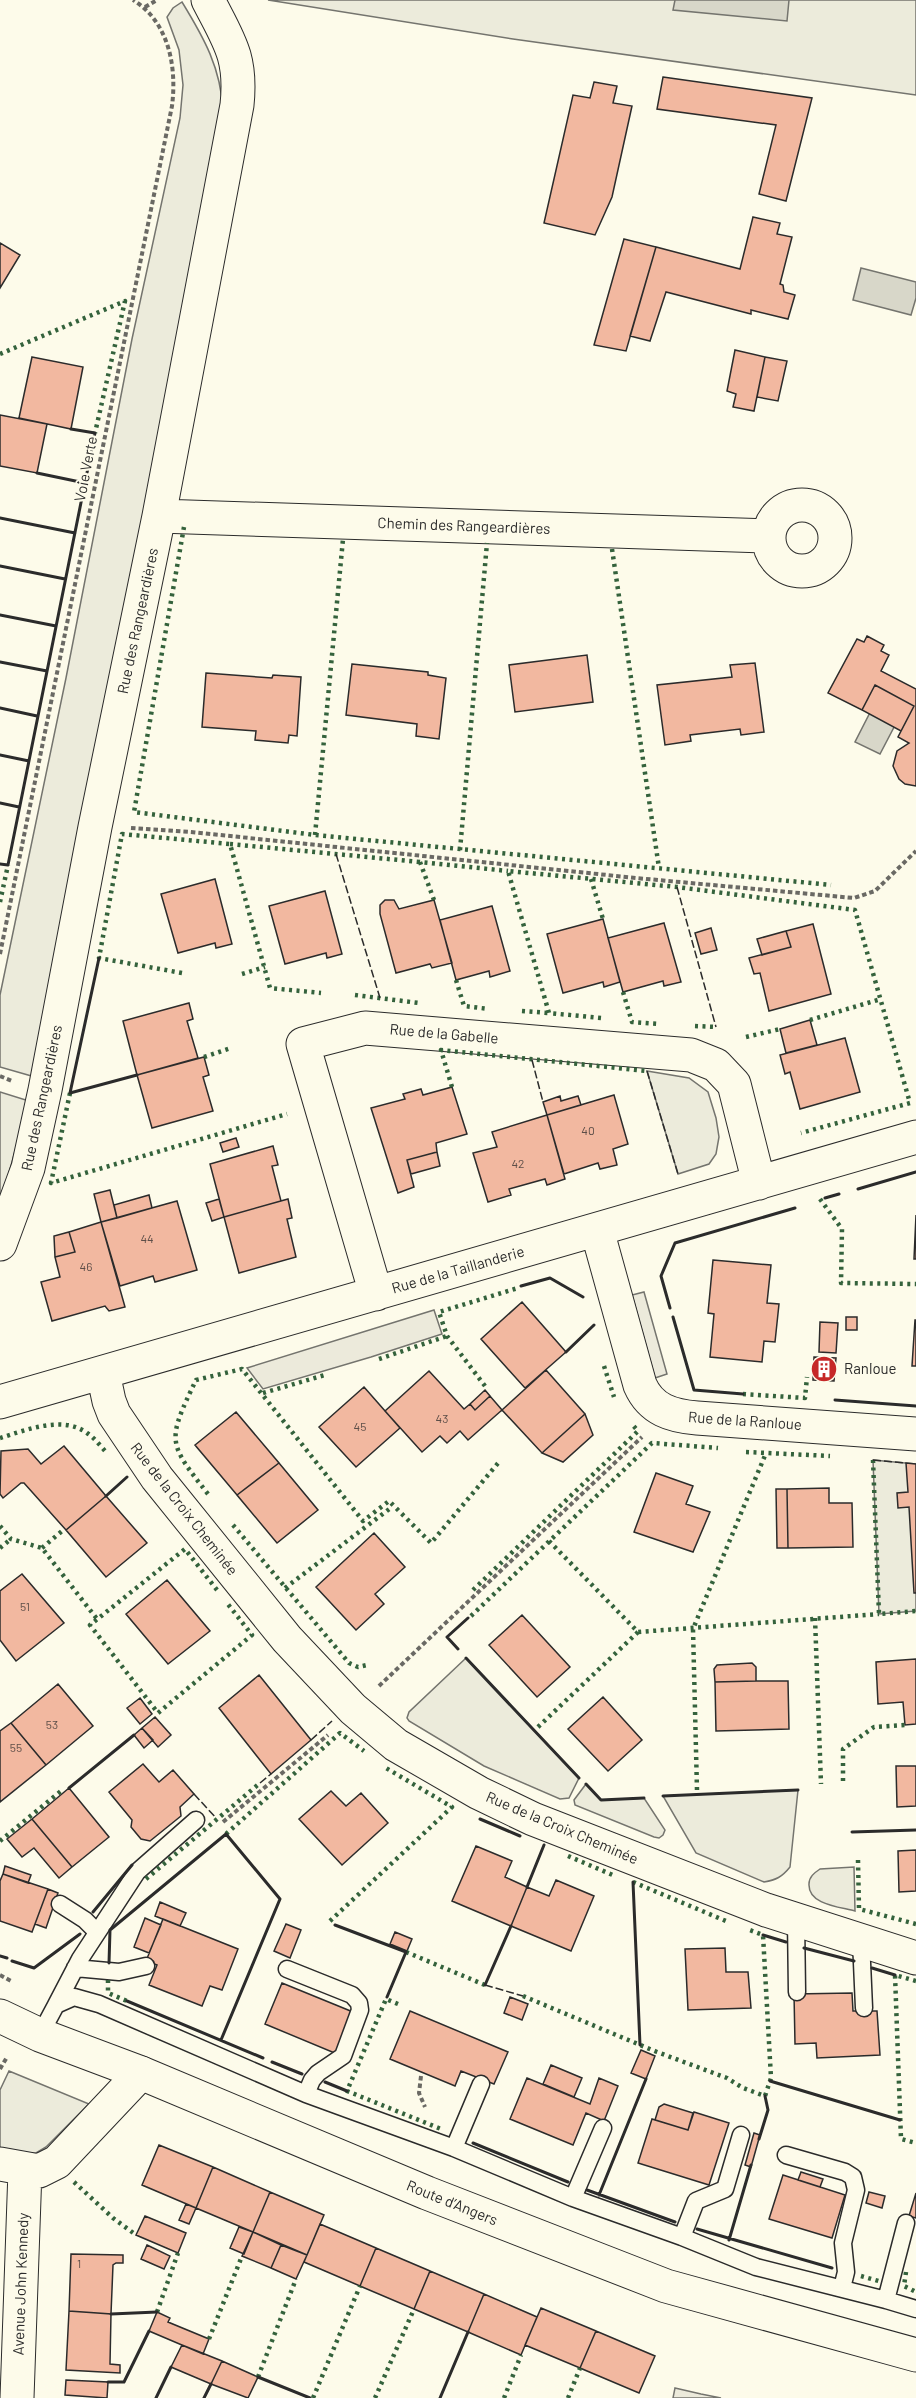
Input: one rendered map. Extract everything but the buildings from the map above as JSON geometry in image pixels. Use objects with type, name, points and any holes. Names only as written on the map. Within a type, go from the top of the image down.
[{"type":"street","name":"Rue des Rangeardières","points":[[0,1244],[28,1168],[159,516],[237,105],[240,79],[230,44],[208,0]]},
{"type":"street","name":"Chemin des Rangeardières","points":[[159,516],[768,536]]},
{"type":"street","name":"Rue de la Gabelle","points":[[376,1294],[303,1044],[365,1028],[691,1055],[716,1065],[734,1084],[759,1183]]},
{"type":"street","name":"Rue de la Taillanderie","points":[[0,1402],[916,1137]]},
{"type":"street","name":"Rue de la Ranloue","points":[[597,1230],[640,1385],[648,1399],[660,1410],[674,1416],[697,1419],[916,1434]]},
{"type":"street","name":"Rue de la Croix Cheminée","points":[[103,1373],[114,1414],[157,1478],[300,1654],[353,1709],[396,1745],[459,1782],[533,1819],[723,1895],[916,1958]]},
{"type":"street","name":"Route d’Angers","points":[[0,2016],[40,2035],[141,2073],[427,2193],[666,2286],[916,2355]]},
{"type":"street","name":"Avenue John Kennedy","points":[[17,2398],[12,2167],[39,2171],[57,2162],[141,2073]]},
{"type":"lane","points":[[40,2035],[75,1968],[137,1872],[196,1820]]},
{"type":"lane","points":[[60,1904],[86,1920],[97,1932]]},
{"type":"lane","points":[[796,1920],[797,1992]]},
{"type":"lane","points":[[861,1941],[864,2008]]},
{"type":"lane","points":[[75,1968],[119,1972],[146,1966]]},
{"type":"lane","points":[[287,1969],[352,1995],[359,2003],[360,2010],[343,2056],[318,2073],[306,2094]]},
{"type":"lane","points":[[56,2005],[74,1996],[99,2004],[306,2094],[454,2148],[573,2198],[682,2237],[756,2267],[916,2309]]},
{"type":"lane","points":[[454,2148],[481,2084]]},
{"type":"lane","points":[[573,2198],[603,2128]]},
{"type":"lane","points":[[682,2237],[696,2201],[724,2189],[741,2135]]},
{"type":"lane","points":[[786,2155],[844,2172],[853,2177],[856,2190],[843,2243],[846,2272],[842,2288]]},
{"type":"lane","points":[[886,2300],[906,2223]]},
{"type":"path","name":"Voie Verte","points":[[0,954],[172,106],[175,82],[173,62],[167,42],[145,7],[134,0]]},
{"type":"path","points":[[145,7],[157,0]]},
{"type":"path","points":[[126,828],[191,832],[854,898],[875,891],[916,851]]},
{"type":"path","points":[[379,1686],[648,1431]]},
{"type":"path","points":[[421,2076],[419,2093],[425,2107],[461,2131]]},
{"type":"shaded area","points":[[268,0],[916,0],[916,95],[513,39]]},
{"type":"shaded area","points":[[675,0],[789,0],[787,21],[673,10]]},
{"type":"shaded area","points":[[182,2],[215,67],[222,95],[223,111],[35,1077],[0,1067],[0,995],[66,678],[132,339],[180,118],[183,85],[179,50],[167,17],[173,8]]},
{"type":"shaded area","points":[[861,268],[916,282],[916,298],[911,315],[853,300]]},
{"type":"shaded area","points":[[879,695],[904,708],[880,754],[855,742]]},
{"type":"shaded area","points":[[647,1071],[689,1078],[708,1092],[719,1137],[716,1154],[709,1164],[678,1174]]},
{"type":"shaded area","points":[[0,1092],[29,1101],[0,1205]]},
{"type":"shaded area","points":[[644,1292],[667,1374],[655,1378],[632,1295]]},
{"type":"shaded area","points":[[434,1310],[442,1334],[371,1357],[263,1389],[247,1368]]},
{"type":"shaded area","points":[[873,1460],[916,1464],[916,1611],[879,1614]]},
{"type":"shaded area","points":[[466,1658],[579,1778],[569,1798],[560,1799],[484,1766],[409,1721],[407,1718],[409,1712]]},
{"type":"shaded area","points":[[586,1784],[601,1800],[644,1798],[665,1830],[663,1835],[659,1838],[654,1837],[575,1805],[574,1800]]},
{"type":"shaded area","points":[[798,1790],[790,1867],[778,1878],[764,1882],[696,1853],[663,1796]]},
{"type":"shaded area","points":[[854,1867],[855,1911],[819,1901],[810,1891],[810,1879],[820,1869]]},
{"type":"shaded area","points":[[9,2071],[89,2104],[46,2147],[36,2153],[0,2154],[0,2090]]},
{"type":"shaded area","points":[[675,2388],[701,2394],[721,2398],[673,2398]]},
{"type":"hedge","points":[[0,354],[125,301],[95,433]]},
{"type":"hedge","points":[[184,527],[134,812],[315,835],[831,885]]},
{"type":"hedge","points":[[315,835],[343,539]]},
{"type":"hedge","points":[[460,850],[487,543]]},
{"type":"hedge","points":[[612,549],[659,868]]},
{"type":"hedge","points":[[182,973],[99,958],[122,834],[230,844],[270,988],[321,993]]},
{"type":"hedge","points":[[230,844],[420,862]]},
{"type":"hedge","points":[[434,900],[420,862],[508,871]]},
{"type":"hedge","points":[[0,902],[8,865]]},
{"type":"hedge","points":[[601,1018],[549,1013],[508,871],[677,887],[855,910],[910,1103],[801,1133]]},
{"type":"hedge","points":[[591,879],[603,919]]},
{"type":"hedge","points":[[242,974],[265,967]]},
{"type":"hedge","points":[[456,980],[464,1006],[489,1009]]},
{"type":"hedge","points":[[623,992],[632,1022],[660,1024]]},
{"type":"hedge","points":[[355,995],[419,1003]]},
{"type":"hedge","points":[[810,1020],[881,999]]},
{"type":"hedge","points":[[522,1011],[549,1013]]},
{"type":"hedge","points":[[695,1026],[716,1027]]},
{"type":"hedge","points":[[746,1037],[780,1029]]},
{"type":"hedge","points":[[204,1057],[231,1048]]},
{"type":"hedge","points":[[452,1087],[441,1050],[647,1071]]},
{"type":"hedge","points":[[70,1093],[51,1183],[287,1114]]},
{"type":"hedge","points":[[820,1199],[842,1229],[841,1283],[916,1284]]},
{"type":"hedge","points":[[485,1386],[447,1336],[439,1312],[518,1288]]},
{"type":"hedge","points":[[379,1359],[447,1336]]},
{"type":"hedge","points":[[604,1366],[614,1397]]},
{"type":"hedge","points":[[208,1494],[179,1451],[176,1429],[196,1380],[242,1369],[363,1521],[389,1501],[431,1543],[499,1462]]},
{"type":"hedge","points":[[263,1393],[325,1375]]},
{"type":"hedge","points":[[743,1394],[805,1398],[807,1377]]},
{"type":"hedge","points":[[473,1590],[638,1431],[631,1423]]},
{"type":"hedge","points":[[0,1438],[44,1426],[67,1425],[87,1433],[107,1453]]},
{"type":"hedge","points":[[471,1616],[652,1443],[718,1448]]},
{"type":"hedge","points":[[746,1452],[830,1456]]},
{"type":"hedge","points":[[697,1790],[693,1629],[766,1453]]},
{"type":"hedge","points":[[873,1460],[879,1614],[916,1611]]},
{"type":"hedge","points":[[285,1588],[392,1507]]},
{"type":"hedge","points":[[233,1525],[349,1663],[358,1667],[367,1665]]},
{"type":"hedge","points":[[0,1526],[11,1539],[42,1548],[97,1619]]},
{"type":"hedge","points":[[42,1548],[62,1531]]},
{"type":"hedge","points":[[0,1548],[11,1539]]},
{"type":"hedge","points":[[549,1541],[638,1632],[879,1614]]},
{"type":"hedge","points":[[217,1590],[185,1549],[90,1625],[158,1713],[252,1635],[227,1603]]},
{"type":"hedge","points":[[815,1618],[821,1784]]},
{"type":"hedge","points":[[538,1727],[638,1632]]},
{"type":"hedge","points":[[843,1781],[843,1749],[874,1727],[905,1725]]},
{"type":"hedge","points":[[226,1834],[340,1733],[364,1751]]},
{"type":"hedge","points":[[330,1921],[452,1807],[386,1768]]},
{"type":"hedge","points":[[146,1879],[260,1783]]},
{"type":"hedge","points":[[0,1841],[61,1791]]},
{"type":"hedge","points":[[568,1856],[615,1876]]},
{"type":"hedge","points":[[858,1860],[859,1909],[916,1924]]},
{"type":"hedge","points":[[633,1882],[726,1921]]},
{"type":"hedge","points":[[523,1996],[657,2052],[727,2078],[743,2088],[765,2096],[771,2078],[763,1935],[747,1929]]},
{"type":"hedge","points":[[406,1952],[485,1985]]},
{"type":"hedge","points":[[916,1981],[895,1975],[901,2139],[916,2143]]},
{"type":"hedge","points":[[108,1980],[108,1993],[127,2001]]},
{"type":"hedge","points":[[398,2004],[386,1999],[347,2091],[441,2129]]},
{"type":"hedge","points":[[74,2182],[113,2218],[136,2235]]},
{"type":"hedge","points":[[157,2312],[178,2253]]},
{"type":"hedge","points":[[209,2339],[242,2256]]},
{"type":"hedge","points":[[906,2272],[904,2286],[916,2292]]},
{"type":"hedge","points":[[861,2276],[882,2282]]},
{"type":"hedge","points":[[258,2377],[296,2279]]},
{"type":"hedge","points":[[313,2398],[360,2286]]},
{"type":"hedge","points":[[375,2398],[414,2309]]},
{"type":"hedge","points":[[504,2398],[521,2355]]},
{"type":"hedge","points":[[568,2398],[580,2368]]},
{"type":"fence","points":[[336,854],[380,998]]},
{"type":"fence","points":[[677,887],[716,1027]]},
{"type":"fence","points":[[532,1060],[543,1102]]},
{"type":"fence","points":[[647,1071],[678,1174]]},
{"type":"fence","points":[[873,1460],[906,1463]]},
{"type":"fence","points":[[311,1740],[332,1721]]},
{"type":"fence","points":[[260,1783],[271,1774]]},
{"type":"fence","points":[[194,1794],[216,1818]]},
{"type":"fence","points":[[485,1985],[523,1996]]},
{"type":"wall","points":[[0,864],[8,865],[95,433],[71,429]]},
{"type":"wall","points":[[37,473],[85,483]]},
{"type":"wall","points":[[0,518],[75,533]]},
{"type":"wall","points":[[0,566],[65,579]]},
{"type":"wall","points":[[0,615],[56,626]]},
{"type":"wall","points":[[0,662],[47,671]]},
{"type":"wall","points":[[0,708],[37,716]]},
{"type":"wall","points":[[0,755],[29,761]]},
{"type":"wall","points":[[0,803],[19,807]]},
{"type":"wall","points":[[99,958],[70,1093],[137,1075]]},
{"type":"wall","points":[[858,1189],[916,1172]]},
{"type":"wall","points":[[825,1198],[839,1194]]},
{"type":"wall","points":[[670,1308],[661,1276],[675,1243],[795,1208]]},
{"type":"wall","points":[[521,1286],[550,1278],[583,1297]]},
{"type":"wall","points":[[673,1317],[694,1390],[743,1394]]},
{"type":"wall","points":[[566,1352],[594,1325]]},
{"type":"wall","points":[[835,1400],[916,1406]]},
{"type":"wall","points":[[106,1496],[127,1477]]},
{"type":"wall","points":[[458,1649],[447,1637],[468,1618]]},
{"type":"wall","points":[[466,1658],[579,1778]]},
{"type":"wall","points":[[69,1788],[134,1735]]},
{"type":"wall","points":[[586,1784],[601,1800],[644,1798]]},
{"type":"wall","points":[[663,1796],[798,1790]]},
{"type":"wall","points":[[480,1819],[520,1836]]},
{"type":"wall","points":[[852,1832],[916,1830]]},
{"type":"wall","points":[[109,1963],[110,1930],[226,1834],[280,1899],[221,2040]]},
{"type":"wall","points":[[527,1887],[544,1845]]},
{"type":"wall","points":[[93,1912],[132,1865]]},
{"type":"wall","points":[[633,1882],[640,2045]]},
{"type":"wall","points":[[335,1925],[406,1952],[387,1997]]},
{"type":"wall","points":[[485,1985],[511,1926]]},
{"type":"wall","points":[[12,1961],[34,1968],[80,1934]]},
{"type":"wall","points":[[763,1935],[786,1942]]},
{"type":"wall","points":[[804,1948],[854,1961]]},
{"type":"wall","points":[[0,1956],[7,1958]]},
{"type":"wall","points":[[872,1968],[895,1975]]},
{"type":"wall","points":[[127,2001],[263,2058]]},
{"type":"wall","points":[[272,2062],[302,2074]]},
{"type":"wall","points":[[599,2195],[646,2079]]},
{"type":"wall","points":[[770,2081],[900,2120]]},
{"type":"wall","points":[[325,2082],[347,2091]]},
{"type":"wall","points":[[759,2139],[768,2110],[765,2096]]},
{"type":"wall","points":[[473,2143],[568,2182]]},
{"type":"wall","points":[[729,2240],[751,2165]]},
{"type":"wall","points":[[587,2190],[675,2222]]},
{"type":"wall","points":[[697,2229],[832,2268]]},
{"type":"wall","points":[[111,2314],[157,2312]]},
{"type":"wall","points":[[108,2382],[124,2382],[149,2331]]},
{"type":"wall","points":[[440,2398],[468,2332]]},
{"type":"wall","points":[[156,2398],[171,2367]]},
{"type":"wall","points":[[258,2377],[310,2398]]},
{"type":"wall","points":[[204,2398],[211,2384]]},
{"type":"place","name":"Ranloue","points":[[824,1369]]}]
